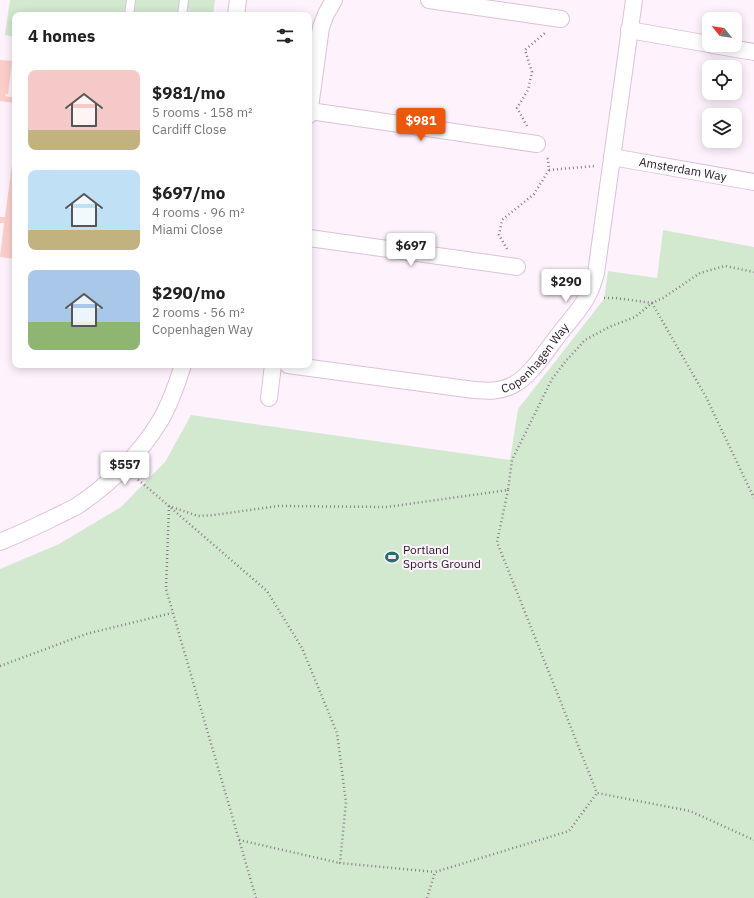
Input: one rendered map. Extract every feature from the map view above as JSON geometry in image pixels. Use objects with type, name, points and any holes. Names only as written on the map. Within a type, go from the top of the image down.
[{"type":"street","points":[[236,12],[238,0]]},
{"type":"street","points":[[312,97],[321,27],[334,0]]},
{"type":"street","points":[[429,0],[561,19]]},
{"type":"street","name":"Copenhagen Way","points":[[310,368],[490,391],[500,390],[514,385],[535,365],[589,293],[596,273],[634,0]]},
{"type":"street","points":[[630,30],[702,43]]},
{"type":"street","points":[[742,50],[754,52]]},
{"type":"street","points":[[312,112],[537,144]]},
{"type":"street","name":"Amsterdam Way","points":[[612,157],[754,182]]},
{"type":"street","points":[[312,238],[517,267]]},
{"type":"street","points":[[0,542],[34,528],[76,506],[107,483],[124,468],[160,421],[177,385],[182,368]]},
{"type":"street","points":[[269,398],[273,368]]},
{"type":"lane","points":[[129,12],[131,0]]},
{"type":"lane","points":[[182,12],[184,0]]},
{"type":"path","points":[[517,267],[499,235],[502,220],[534,194],[549,170],[548,159],[537,144],[517,108],[528,90],[532,72],[526,50],[561,19]]},
{"type":"path","points":[[549,170],[597,166],[612,157]]},
{"type":"path","points":[[597,793],[497,542],[508,490],[512,460],[552,379],[585,340],[609,327],[635,317],[652,303],[663,298],[700,273],[725,266],[754,272]]},
{"type":"path","points":[[589,293],[604,299],[616,298],[652,303]]},
{"type":"path","points":[[652,303],[706,397],[754,498]]},
{"type":"path","points":[[124,468],[267,591],[302,648],[337,733],[346,802],[340,863]]},
{"type":"path","points":[[169,506],[198,516],[278,506],[387,507],[508,490]]},
{"type":"path","points":[[169,506],[166,590],[256,898]]},
{"type":"path","points":[[0,666],[86,634],[172,613]]},
{"type":"path","points":[[597,793],[690,811],[754,840]]},
{"type":"path","points":[[239,840],[340,863],[435,872],[569,831],[597,793]]},
{"type":"path","points":[[427,898],[435,872]]},
{"type":"green space","points":[[10,0],[215,0],[213,12],[12,12],[12,36],[5,35]]},
{"type":"green space","name":"Portland Sports Ground","points":[[663,230],[754,247],[754,898],[0,898],[0,569],[59,544],[121,507],[165,462],[191,415],[510,460],[518,409],[604,299],[608,271],[657,278]]},
{"type":"building","points":[[0,60],[12,61],[8,94],[5,96],[12,97],[12,103],[0,101]]},
{"type":"building","points":[[12,165],[12,259],[0,257],[4,223],[0,223],[0,217],[5,217]]},
{"type":"place","name":"Portland Sports Ground","points":[[392,557]]}]
